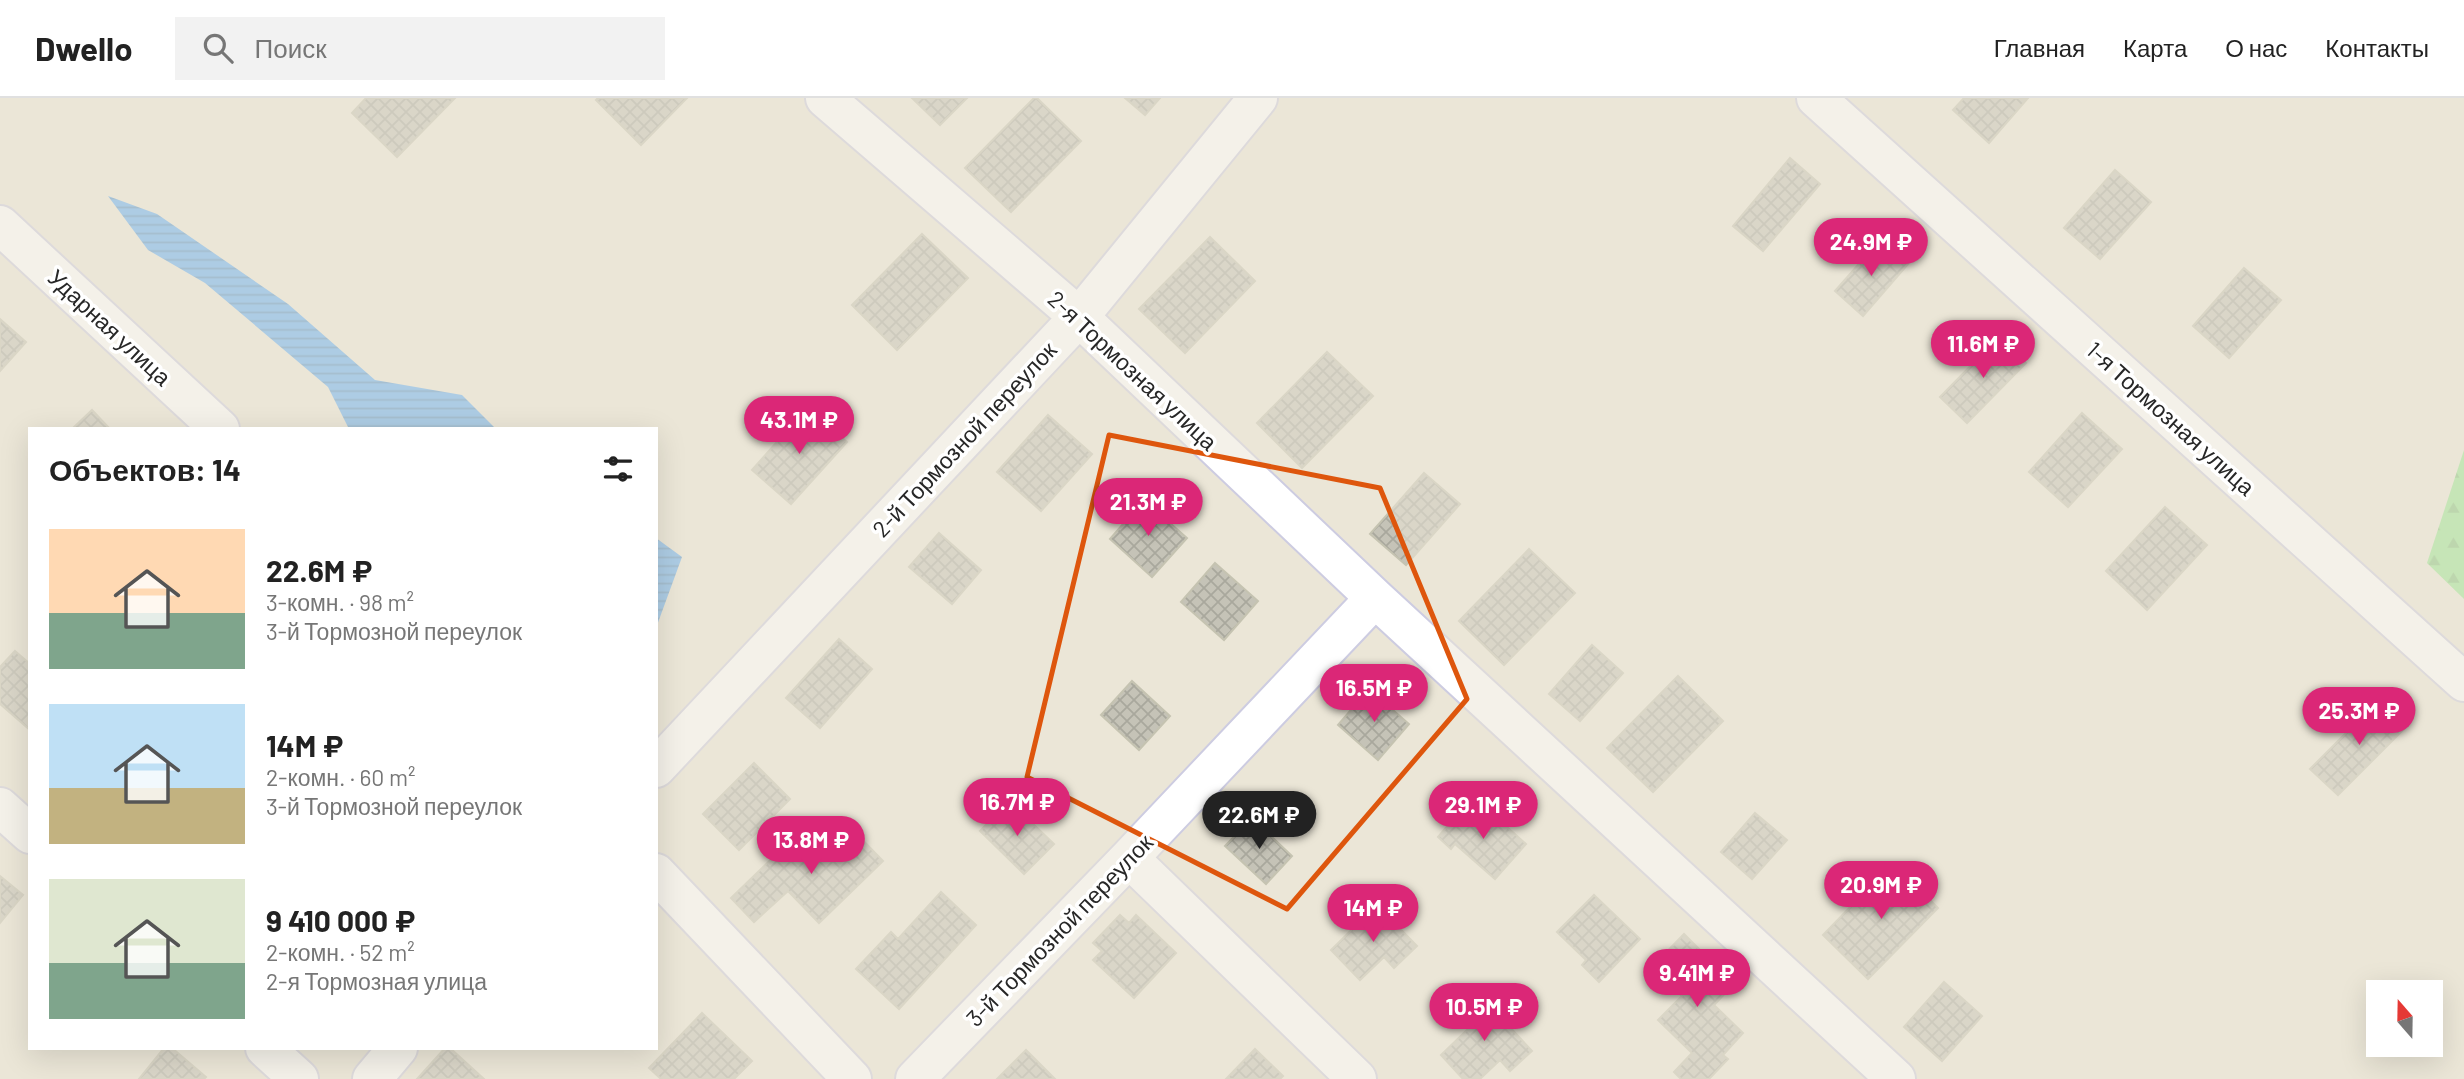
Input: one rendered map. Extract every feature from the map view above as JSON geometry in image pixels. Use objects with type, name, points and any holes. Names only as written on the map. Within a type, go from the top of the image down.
[{"type":"street","name":"2-я Тормозная улица","points":[[825,98],[1079,317],[1375,598],[1896,1079]]},
{"type":"street","name":"2-й Тормозной переулок","points":[[658,766],[1079,317],[1258,98]]},
{"type":"street","name":"1-я Тормозная улица","points":[[1816,98],[2464,682]]},
{"type":"street","name":"Ударная улица","points":[[0,225],[218,427]]},
{"type":"street","name":"3-й Тормозной переулок","points":[[915,1079],[1375,598]]},
{"type":"street","points":[[0,807],[28,832]]},
{"type":"street","points":[[1129,858],[1357,1079]]},
{"type":"street","points":[[658,875],[852,1079]]},
{"type":"street","points":[[267,1050],[299,1079]]},
{"type":"street","points":[[372,1079],[396,1050]]},
{"type":"highlighted area","points":[[1109,435],[1380,488],[1467,699],[1287,909],[1027,777]]},
{"type":"green space","points":[[2464,450],[2464,599],[2427,563]]},
{"type":"water","points":[[108,196],[157,214],[288,304],[375,380],[462,395],[494,427],[348,427],[328,387],[205,283],[148,250]]},
{"type":"water","points":[[658,539],[682,557],[658,623]]},
{"type":"building","points":[[366,98],[455,98],[397,157],[352,113]]},
{"type":"building","points":[[687,98],[641,145],[596,100]]},
{"type":"building","points":[[912,98],[967,98],[940,125]]},
{"type":"building","points":[[1034,98],[1081,141],[1011,212],[965,168]]},
{"type":"building","points":[[1125,98],[1160,98],[1145,115]]},
{"type":"building","points":[[1964,98],[2028,98],[1989,143],[1953,110]]},
{"type":"building","points":[[1790,158],[1820,184],[1763,251],[1733,226]]},
{"type":"building","points":[[2115,170],[2151,202],[2100,259],[2064,228]]},
{"type":"building","points":[[922,234],[968,278],[897,350],[852,305]]},
{"type":"building","points":[[1210,237],[1255,281],[1185,353],[1139,309]]},
{"type":"building","points":[[1880,240],[1908,264],[1863,316],[1835,291]]},
{"type":"building","points":[[2244,268],[2281,300],[2229,358],[2193,326]]},
{"type":"building","points":[[0,319],[26,342],[0,371]]},
{"type":"building","points":[[1999,337],[2026,363],[1967,423],[1940,397]]},
{"type":"building","points":[[1327,352],[1373,396],[1302,468],[1257,423]]},
{"type":"building","points":[[807,408],[847,442],[791,504],[752,470]]},
{"type":"building","points":[[92,410],[108,427],[74,427]]},
{"type":"building","points":[[2082,413],[2122,449],[2068,507],[2029,472]]},
{"type":"building","points":[[1048,415],[1092,454],[1041,511],[997,472]]},
{"type":"building","points":[[1424,473],[1460,504],[1406,565],[1370,534]]},
{"type":"building","points":[[1144,500],[1187,538],[1152,577],[1110,539]]},
{"type":"building","points":[[2165,507],[2207,545],[2147,610],[2106,571]]},
{"type":"building","points":[[939,533],[981,570],[952,604],[909,567]]},
{"type":"building","points":[[1529,549],[1575,593],[1504,665],[1459,621]]},
{"type":"building","points":[[1215,563],[1258,601],[1224,640],[1181,602]]},
{"type":"building","points":[[839,639],[872,669],[820,728],[786,698]]},
{"type":"building","points":[[1592,645],[1623,673],[1580,721],[1549,694]]},
{"type":"building","points":[[15,651],[28,662],[28,728],[0,704],[0,667]]},
{"type":"building","points":[[1678,676],[1723,721],[1653,792],[1607,748]]},
{"type":"building","points":[[1132,681],[1170,716],[1139,750],[1101,715]]},
{"type":"building","points":[[1369,689],[1409,724],[1378,760],[1338,725]]},
{"type":"building","points":[[2380,699],[2407,726],[2338,795],[2310,769]]},
{"type":"building","points":[[754,763],[790,799],[739,850],[703,814]]},
{"type":"building","points":[[1009,801],[1054,844],[1024,874],[980,831]]},
{"type":"building","points":[[1463,808],[1477,821],[1487,809],[1526,844],[1495,879],[1455,844],[1451,849],[1438,837]]},
{"type":"building","points":[[1755,813],[1787,840],[1752,879],[1721,852]]},
{"type":"building","points":[[1252,818],[1292,856],[1266,884],[1225,846]]},
{"type":"building","points":[[846,823],[883,861],[819,923],[788,891],[754,922],[731,898],[789,842],[807,860]]},
{"type":"building","points":[[1893,863],[1938,908],[1868,979],[1823,935]]},
{"type":"building","points":[[0,876],[23,895],[0,923]]},
{"type":"building","points":[[941,892],[976,925],[899,1009],[856,969],[891,932],[898,939]]},
{"type":"building","points":[[1594,895],[1640,939],[1599,982],[1582,965],[1586,960],[1557,932]]},
{"type":"building","points":[[1377,905],[1417,946],[1394,968],[1384,957],[1360,980],[1331,950]]},
{"type":"building","points":[[1120,915],[1129,923],[1136,915],[1176,953],[1134,998],[1093,960],[1102,951],[1093,943]]},
{"type":"building","points":[[1684,934],[1734,984],[1714,1005],[1743,1033],[1723,1055],[1728,1059],[1709,1079],[1681,1079],[1674,1072],[1692,1053],[1658,1020],[1682,996],[1652,967]]},
{"type":"building","points":[[1944,982],[1982,1016],[1942,1061],[1904,1027]]},
{"type":"building","points":[[1481,996],[1532,1051],[1510,1071],[1500,1060],[1480,1079],[1463,1079],[1441,1055],[1468,1029],[1457,1018]]},
{"type":"building","points":[[702,1013],[752,1061],[734,1079],[661,1079],[649,1068]]},
{"type":"building","points":[[1255,1049],[1283,1076],[1280,1079],[1226,1079]]},
{"type":"building","points":[[162,1050],[174,1050],[206,1077],[204,1079],[139,1079]]},
{"type":"building","points":[[443,1050],[452,1050],[484,1079],[417,1079]]},
{"type":"building","points":[[1026,1050],[1055,1079],[997,1079]]}]
